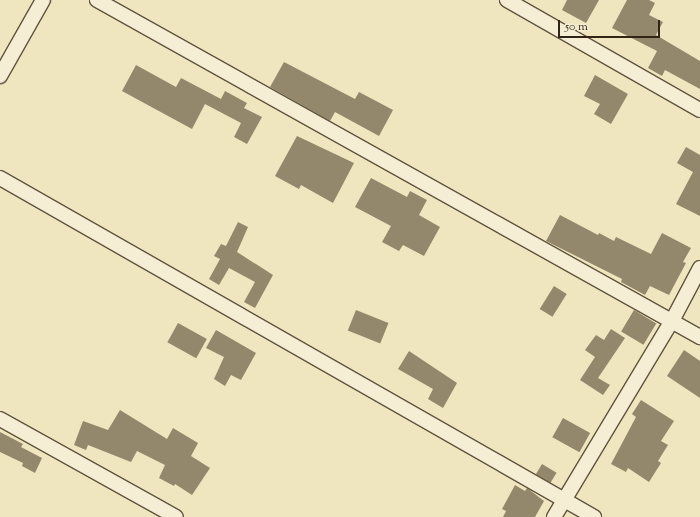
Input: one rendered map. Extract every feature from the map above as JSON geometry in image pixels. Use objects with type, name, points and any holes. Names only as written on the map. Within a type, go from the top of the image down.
[{"type":"street","points":[[96,0],[700,337]]},
{"type":"street","points":[[507,0],[700,110]]},
{"type":"street","points":[[0,76],[39,1]]},
{"type":"street","points":[[0,178],[594,517]]},
{"type":"street","points":[[554,517],[672,321],[700,268]]},
{"type":"street","points":[[0,419],[176,517]]},
{"type":"building","points":[[567,0],[599,0],[586,23],[562,10]]},
{"type":"building","points":[[627,0],[649,0],[655,3],[649,15],[663,22],[656,35],[700,61],[700,89],[665,70],[662,76],[648,68],[657,51],[612,28]]},
{"type":"building","points":[[284,62],[355,99],[359,92],[393,110],[379,136],[335,112],[330,121],[270,87]]},
{"type":"building","points":[[136,65],[176,87],[181,78],[221,99],[225,91],[247,103],[244,108],[262,117],[247,144],[234,137],[241,123],[205,104],[192,129],[122,91]]},
{"type":"building","points":[[595,75],[628,94],[611,124],[594,114],[600,104],[584,96]]},
{"type":"building","points":[[297,136],[354,163],[333,203],[301,185],[299,189],[275,176]]},
{"type":"building","points":[[686,147],[700,155],[700,216],[676,204],[693,172],[677,163]]},
{"type":"building","points":[[371,178],[407,197],[410,191],[427,200],[419,215],[440,227],[424,256],[403,245],[399,251],[382,242],[391,226],[355,207]]},
{"type":"building","points":[[560,215],[598,235],[599,233],[614,241],[616,237],[651,254],[662,233],[691,248],[683,262],[686,263],[669,295],[650,286],[645,295],[621,282],[622,279],[546,241]]},
{"type":"building","points":[[238,222],[248,227],[237,252],[273,275],[255,308],[244,302],[255,282],[229,268],[219,285],[209,279],[220,259],[214,256],[221,244],[226,246]]},
{"type":"building","points":[[554,286],[567,294],[552,317],[540,309]]},
{"type":"building","points":[[356,310],[388,323],[380,344],[348,330]]},
{"type":"building","points":[[634,310],[656,323],[643,345],[621,331]]},
{"type":"building","points":[[178,323],[207,339],[196,358],[167,342]]},
{"type":"building","points":[[611,329],[625,338],[598,378],[610,385],[603,395],[580,380],[595,357],[585,350],[596,335],[604,340]]},
{"type":"building","points":[[216,330],[256,353],[241,380],[231,375],[225,386],[214,379],[224,357],[206,348]]},
{"type":"building","points":[[684,350],[700,361],[700,398],[667,376]]},
{"type":"building","points":[[409,351],[457,383],[443,408],[428,399],[433,389],[398,369]]},
{"type":"building","points":[[641,400],[674,421],[661,441],[668,445],[658,461],[661,463],[649,482],[628,468],[626,472],[611,464],[636,417],[632,414]]},
{"type":"building","points":[[120,410],[167,439],[173,428],[198,443],[191,456],[210,468],[192,495],[175,484],[174,486],[159,478],[165,465],[137,451],[131,462],[88,445],[86,450],[74,445],[83,421],[108,430]]},
{"type":"building","points":[[563,418],[590,433],[579,452],[552,437]]},
{"type":"building","points":[[0,432],[23,444],[21,447],[42,458],[35,473],[22,466],[23,463],[0,452]]},
{"type":"building","points":[[542,464],[557,473],[550,483],[536,474]]},
{"type":"building","points":[[515,485],[525,491],[527,488],[544,501],[535,517],[503,517],[506,511],[502,509]]}]
